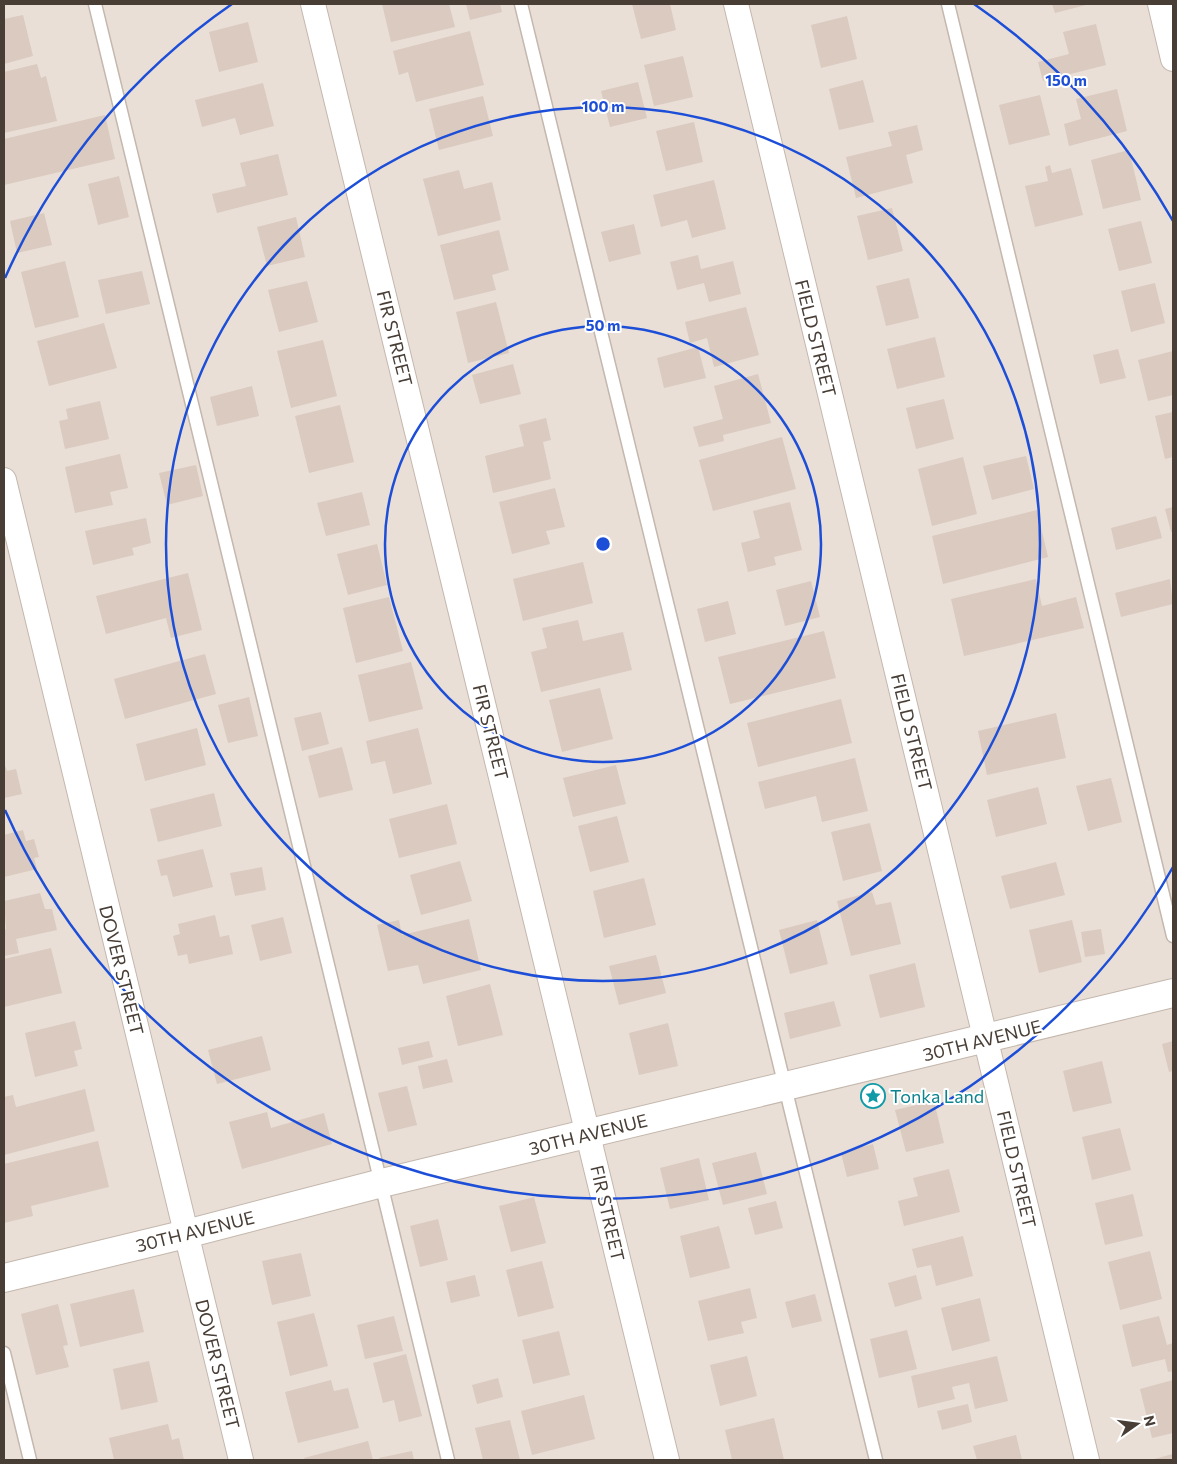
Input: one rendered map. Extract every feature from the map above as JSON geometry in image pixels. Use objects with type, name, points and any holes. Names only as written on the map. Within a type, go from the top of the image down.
[{"type":"street","name":"FIR STREET","points":[[313,4],[667,1460]]},
{"type":"street","name":"FIELD STREET","points":[[736,4],[1087,1460]]},
{"type":"street","points":[[1160,4],[1173,59]]},
{"type":"street","name":"DOVER STREET","points":[[4,480],[241,1460]]},
{"type":"street","name":"30TH AVENUE","points":[[4,1278],[186,1234],[382,1183],[1173,993]]},
{"type":"lane","points":[[95,4],[448,1460]]},
{"type":"lane","points":[[521,4],[876,1460]]},
{"type":"lane","points":[[948,4],[1173,936]]},
{"type":"lane","points":[[4,1353],[30,1460]]},
{"type":"shaded area","points":[[4,4],[1173,4],[1173,1460],[4,1460]]},
{"type":"building","points":[[382,4],[449,4],[455,27],[391,42]]},
{"type":"building","points":[[466,4],[500,4],[502,12],[470,20]]},
{"type":"building","points":[[632,4],[670,4],[676,30],[641,39]]},
{"type":"building","points":[[1052,4],[1090,4],[1055,13]]},
{"type":"building","points":[[23,15],[33,56],[4,64],[4,19]]},
{"type":"building","points":[[847,16],[857,59],[821,68],[811,25]]},
{"type":"building","points":[[248,22],[258,62],[219,72],[209,32]]},
{"type":"building","points":[[1096,24],[1106,65],[1043,81],[1038,62],[1069,54],[1063,32]]},
{"type":"building","points":[[470,31],[484,85],[416,102],[408,72],[399,75],[393,51]]},
{"type":"building","points":[[683,56],[693,97],[654,106],[644,65]]},
{"type":"building","points":[[37,64],[41,78],[46,76],[57,121],[4,133],[4,72]]},
{"type":"building","points":[[863,80],[874,122],[839,130],[829,89]]},
{"type":"building","points":[[638,82],[647,118],[610,127],[601,91]]},
{"type":"building","points":[[263,83],[274,126],[240,135],[235,118],[202,127],[195,100]]},
{"type":"building","points":[[1117,89],[1127,131],[1069,146],[1064,124],[1081,119],[1076,99]]},
{"type":"building","points":[[1040,95],[1050,135],[1009,145],[999,105]]},
{"type":"building","points":[[483,96],[493,136],[439,150],[429,109]]},
{"type":"building","points":[[105,115],[115,159],[4,185],[4,139]]},
{"type":"building","points":[[694,122],[703,162],[666,171],[656,131]]},
{"type":"building","points":[[917,125],[923,150],[906,155],[913,183],[856,198],[846,157],[892,146],[888,132]]},
{"type":"building","points":[[1129,150],[1141,200],[1103,209],[1091,160]]},
{"type":"building","points":[[278,154],[288,195],[217,213],[212,194],[246,186],[240,163]]},
{"type":"building","points":[[1050,165],[1052,173],[1071,168],[1083,215],[1035,227],[1025,186],[1048,181],[1045,167]]},
{"type":"building","points":[[459,170],[464,189],[492,182],[501,220],[438,236],[423,179]]},
{"type":"building","points":[[119,176],[129,217],[98,225],[88,184]]},
{"type":"building","points":[[714,180],[726,229],[692,238],[687,220],[661,227],[653,195]]},
{"type":"building","points":[[892,208],[903,251],[868,260],[857,216]]},
{"type":"building","points":[[44,213],[52,245],[17,253],[10,221]]},
{"type":"building","points":[[296,217],[305,257],[267,266],[257,227]]},
{"type":"building","points":[[1141,221],[1152,263],[1119,271],[1108,229]]},
{"type":"building","points":[[634,224],[641,254],[609,262],[601,232]]},
{"type":"building","points":[[499,230],[509,270],[492,275],[496,290],[454,300],[440,245]]},
{"type":"building","points":[[698,255],[701,269],[733,261],[741,294],[709,302],[704,283],[677,290],[670,262]]},
{"type":"building","points":[[65,261],[79,317],[35,328],[21,272]]},
{"type":"building","points":[[142,271],[150,304],[106,314],[98,280]]},
{"type":"building","points":[[909,278],[919,318],[886,326],[876,286]]},
{"type":"building","points":[[307,281],[318,322],[279,332],[268,290]]},
{"type":"building","points":[[1155,283],[1165,323],[1131,332],[1121,291]]},
{"type":"building","points":[[496,302],[509,353],[468,363],[456,312]]},
{"type":"building","points":[[746,307],[759,355],[714,367],[707,338],[690,343],[685,322]]},
{"type":"building","points":[[104,323],[117,368],[49,386],[37,341]]},
{"type":"building","points":[[935,337],[945,377],[897,389],[887,349]]},
{"type":"building","points":[[323,340],[337,396],[291,408],[277,351]]},
{"type":"building","points":[[698,347],[706,378],[664,388],[657,358]]},
{"type":"building","points":[[1118,349],[1126,378],[1100,384],[1093,355]]},
{"type":"building","points":[[1173,351],[1173,395],[1148,401],[1138,360]]},
{"type":"building","points":[[513,364],[521,394],[480,404],[472,375]]},
{"type":"building","points":[[758,374],[771,423],[723,435],[724,441],[699,447],[693,427],[723,419],[714,386]]},
{"type":"building","points":[[252,386],[259,416],[217,426],[210,397]]},
{"type":"building","points":[[944,399],[954,439],[916,449],[906,408]]},
{"type":"building","points":[[100,401],[109,439],[65,449],[59,421],[68,419],[66,409]]},
{"type":"building","points":[[340,405],[354,462],[309,473],[295,416]]},
{"type":"building","points":[[1173,412],[1173,457],[1165,459],[1155,416]]},
{"type":"building","points":[[546,418],[551,440],[543,442],[551,479],[493,493],[485,456],[524,446],[519,425]]},
{"type":"building","points":[[782,437],[796,489],[713,511],[699,460]]},
{"type":"building","points":[[120,454],[128,488],[110,492],[113,505],[75,513],[65,467]]},
{"type":"building","points":[[1026,456],[1034,489],[992,500],[983,466]]},
{"type":"building","points":[[963,457],[977,514],[932,526],[918,469]]},
{"type":"building","points":[[196,465],[203,496],[167,505],[159,473]]},
{"type":"building","points":[[555,488],[565,527],[546,531],[550,544],[512,554],[499,502]]},
{"type":"building","points":[[362,492],[370,525],[326,536],[317,503]]},
{"type":"building","points":[[790,502],[802,550],[774,557],[776,565],[748,572],[741,543],[760,538],[753,511]]},
{"type":"building","points":[[1173,507],[1173,532],[1171,532],[1165,509]]},
{"type":"building","points":[[1037,510],[1048,557],[943,584],[932,536]]},
{"type":"building","points":[[1156,516],[1162,538],[1116,550],[1111,528]]},
{"type":"building","points":[[146,518],[151,543],[132,548],[134,555],[93,565],[85,531]]},
{"type":"building","points":[[377,544],[387,585],[348,595],[337,554]]},
{"type":"building","points":[[583,562],[593,603],[523,621],[513,579]]},
{"type":"building","points":[[188,573],[202,630],[171,638],[166,618],[106,634],[96,596]]},
{"type":"building","points":[[1036,579],[1042,606],[1076,597],[1084,628],[964,656],[951,599]]},
{"type":"building","points":[[1170,579],[1173,604],[1121,617],[1115,593]]},
{"type":"building","points":[[811,581],[820,617],[785,626],[776,590]]},
{"type":"building","points":[[389,597],[403,651],[356,663],[343,608]]},
{"type":"building","points":[[728,601],[736,634],[705,642],[697,609]]},
{"type":"building","points":[[578,620],[583,641],[623,632],[632,670],[541,692],[531,652],[547,648],[542,628]]},
{"type":"building","points":[[824,631],[836,678],[730,704],[718,657]]},
{"type":"building","points":[[205,654],[216,694],[125,719],[114,679]]},
{"type":"building","points":[[411,662],[423,709],[369,722],[358,675]]},
{"type":"building","points":[[600,688],[613,739],[562,752],[549,700]]},
{"type":"building","points":[[249,697],[258,736],[228,743],[218,705]]},
{"type":"building","points":[[841,699],[852,743],[758,767],[747,723]]},
{"type":"building","points":[[321,712],[329,744],[302,751],[294,718]]},
{"type":"building","points":[[1056,713],[1066,758],[987,775],[978,731]]},
{"type":"building","points":[[197,728],[206,765],[145,781],[136,744]]},
{"type":"building","points":[[418,728],[432,784],[393,794],[385,761],[371,764],[366,741]]},
{"type":"building","points":[[342,747],[353,790],[319,798],[308,756]]},
{"type":"building","points":[[855,758],[868,811],[822,822],[816,796],[765,809],[758,782]]},
{"type":"building","points":[[4,763],[7,771],[16,769],[22,794],[4,798]]},
{"type":"building","points":[[616,765],[626,804],[573,817],[563,778]]},
{"type":"building","points":[[1111,778],[1122,822],[1088,831],[1076,786]]},
{"type":"building","points":[[1038,787],[1047,824],[996,837],[987,800]]},
{"type":"building","points":[[214,793],[222,826],[158,842],[150,809]]},
{"type":"building","points":[[447,804],[457,844],[399,858],[389,819]]},
{"type":"building","points":[[617,816],[629,862],[590,872],[578,826]]},
{"type":"building","points":[[870,823],[882,871],[843,881],[831,832]]},
{"type":"building","points":[[23,830],[26,841],[34,839],[39,857],[34,858],[37,869],[4,877],[4,835]]},
{"type":"building","points":[[203,849],[213,887],[173,897],[167,875],[161,876],[157,860]]},
{"type":"building","points":[[460,861],[472,901],[421,915],[410,875]]},
{"type":"building","points":[[1056,862],[1065,895],[1010,909],[1001,876]]},
{"type":"building","points":[[262,867],[266,890],[235,896],[230,873]]},
{"type":"building","points":[[644,878],[656,925],[604,938],[593,891]]},
{"type":"building","points":[[872,892],[876,905],[891,902],[901,944],[851,956],[837,901]]},
{"type":"building","points":[[40,893],[45,909],[52,909],[57,930],[16,939],[19,953],[4,956],[4,930],[6,929],[4,901]]},
{"type":"building","points":[[215,915],[220,937],[229,935],[233,954],[189,964],[187,954],[178,956],[173,936],[180,934],[178,924]]},
{"type":"building","points":[[283,917],[292,953],[260,961],[251,925]]},
{"type":"building","points":[[469,919],[481,970],[423,984],[418,965],[388,971],[377,925],[399,920],[402,935]]},
{"type":"building","points":[[817,920],[828,964],[790,974],[779,930]]},
{"type":"building","points":[[1072,920],[1082,962],[1039,973],[1029,930]]},
{"type":"building","points":[[1101,929],[1105,954],[1085,957],[1081,932]]},
{"type":"building","points":[[51,948],[62,993],[4,1007],[4,959]]},
{"type":"building","points":[[656,955],[666,993],[619,1005],[609,966]]},
{"type":"building","points":[[915,963],[925,1007],[880,1018],[869,975]]},
{"type":"building","points":[[490,984],[503,1035],[458,1046],[446,996]]},
{"type":"building","points":[[834,1001],[841,1026],[790,1039],[784,1013]]},
{"type":"building","points":[[75,1021],[82,1049],[74,1051],[78,1066],[35,1077],[25,1033]]},
{"type":"building","points":[[668,1023],[678,1066],[639,1075],[629,1033]]},
{"type":"building","points":[[262,1036],[271,1070],[217,1084],[208,1050]]},
{"type":"building","points":[[429,1041],[433,1057],[402,1065],[398,1048]]},
{"type":"building","points":[[1173,1041],[1173,1071],[1169,1072],[1162,1044]]},
{"type":"building","points":[[447,1059],[453,1082],[423,1089],[418,1066]]},
{"type":"building","points":[[1102,1061],[1112,1103],[1073,1112],[1063,1071]]},
{"type":"building","points":[[407,1086],[417,1125],[388,1132],[378,1093]]},
{"type":"building","points":[[85,1089],[95,1131],[4,1155],[4,1097],[13,1095],[16,1107]]},
{"type":"building","points":[[934,1101],[944,1143],[906,1152],[895,1110]]},
{"type":"building","points":[[267,1112],[271,1128],[324,1113],[332,1144],[242,1169],[229,1122]]},
{"type":"building","points":[[1120,1128],[1131,1170],[1092,1180],[1082,1137]]},
{"type":"building","points":[[98,1141],[109,1187],[31,1206],[33,1216],[4,1223],[4,1164]]},
{"type":"building","points":[[873,1144],[879,1169],[847,1177],[841,1153]]},
{"type":"building","points":[[756,1152],[767,1194],[723,1205],[712,1163]]},
{"type":"building","points":[[699,1158],[709,1200],[670,1209],[660,1168]]},
{"type":"building","points":[[949,1169],[960,1212],[904,1226],[898,1201],[918,1196],[913,1178]]},
{"type":"building","points":[[1133,1194],[1143,1236],[1105,1245],[1095,1203]]},
{"type":"building","points":[[534,1197],[546,1243],[511,1252],[499,1206]]},
{"type":"building","points":[[776,1201],[783,1228],[755,1235],[748,1208]]},
{"type":"building","points":[[438,1219],[448,1260],[420,1267],[410,1226]]},
{"type":"building","points":[[719,1226],[730,1268],[690,1278],[680,1236]]},
{"type":"building","points":[[963,1236],[973,1276],[936,1286],[931,1265],[917,1268],[912,1249]]},
{"type":"building","points":[[1150,1251],[1162,1299],[1120,1310],[1108,1262]]},
{"type":"building","points":[[301,1253],[311,1296],[272,1305],[262,1261]]},
{"type":"building","points":[[542,1261],[554,1308],[518,1317],[506,1270]]},
{"type":"building","points":[[475,1275],[480,1296],[451,1303],[446,1282]]},
{"type":"building","points":[[916,1275],[922,1299],[895,1307],[888,1283]]},
{"type":"building","points":[[750,1288],[757,1318],[741,1322],[744,1333],[708,1341],[698,1301]]},
{"type":"building","points":[[134,1289],[144,1332],[80,1347],[70,1304]]},
{"type":"building","points":[[815,1294],[822,1321],[792,1328],[785,1302]]},
{"type":"building","points":[[980,1298],[990,1341],[952,1351],[941,1308]]},
{"type":"building","points":[[58,1304],[68,1345],[63,1346],[69,1367],[36,1375],[21,1314]]},
{"type":"building","points":[[314,1313],[328,1366],[290,1376],[277,1322]]},
{"type":"building","points":[[394,1316],[403,1351],[365,1359],[357,1325]]},
{"type":"building","points":[[1159,1316],[1167,1345],[1173,1343],[1173,1371],[1168,1372],[1165,1359],[1132,1367],[1122,1325]]},
{"type":"building","points":[[907,1330],[917,1369],[879,1378],[870,1339]]},
{"type":"building","points":[[559,1331],[570,1375],[533,1384],[522,1340]]},
{"type":"building","points":[[406,1354],[422,1416],[399,1422],[394,1400],[383,1403],[373,1363]]},
{"type":"building","points":[[747,1356],[757,1396],[720,1406],[710,1365]]},
{"type":"building","points":[[997,1356],[1008,1401],[975,1409],[969,1383],[952,1387],[955,1399],[918,1408],[911,1376]]},
{"type":"building","points":[[149,1361],[158,1402],[121,1410],[113,1369]]},
{"type":"building","points":[[498,1378],[503,1397],[477,1404],[472,1385]]},
{"type":"building","points":[[331,1380],[334,1391],[348,1388],[359,1428],[298,1443],[285,1392]]},
{"type":"building","points":[[1173,1380],[1173,1433],[1152,1438],[1140,1389]]},
{"type":"building","points":[[584,1395],[595,1439],[532,1455],[521,1411]]},
{"type":"building","points":[[968,1404],[972,1422],[942,1430],[937,1411]]},
{"type":"building","points":[[774,1418],[784,1460],[732,1460],[725,1430]]},
{"type":"building","points":[[510,1420],[520,1460],[483,1460],[475,1428]]},
{"type":"building","points":[[168,1424],[172,1440],[179,1438],[184,1460],[114,1460],[109,1438]]},
{"type":"building","points":[[1016,1435],[1022,1460],[977,1460],[973,1446]]},
{"type":"building","points":[[368,1441],[373,1460],[305,1460],[304,1458]]},
{"type":"building","points":[[412,1451],[414,1460],[380,1460],[379,1458]]},
{"type":"building","points":[[1173,1454],[1173,1460],[1154,1459]]},
{"type":"place","name":"Tonka Land","points":[[873,1096]]}]
